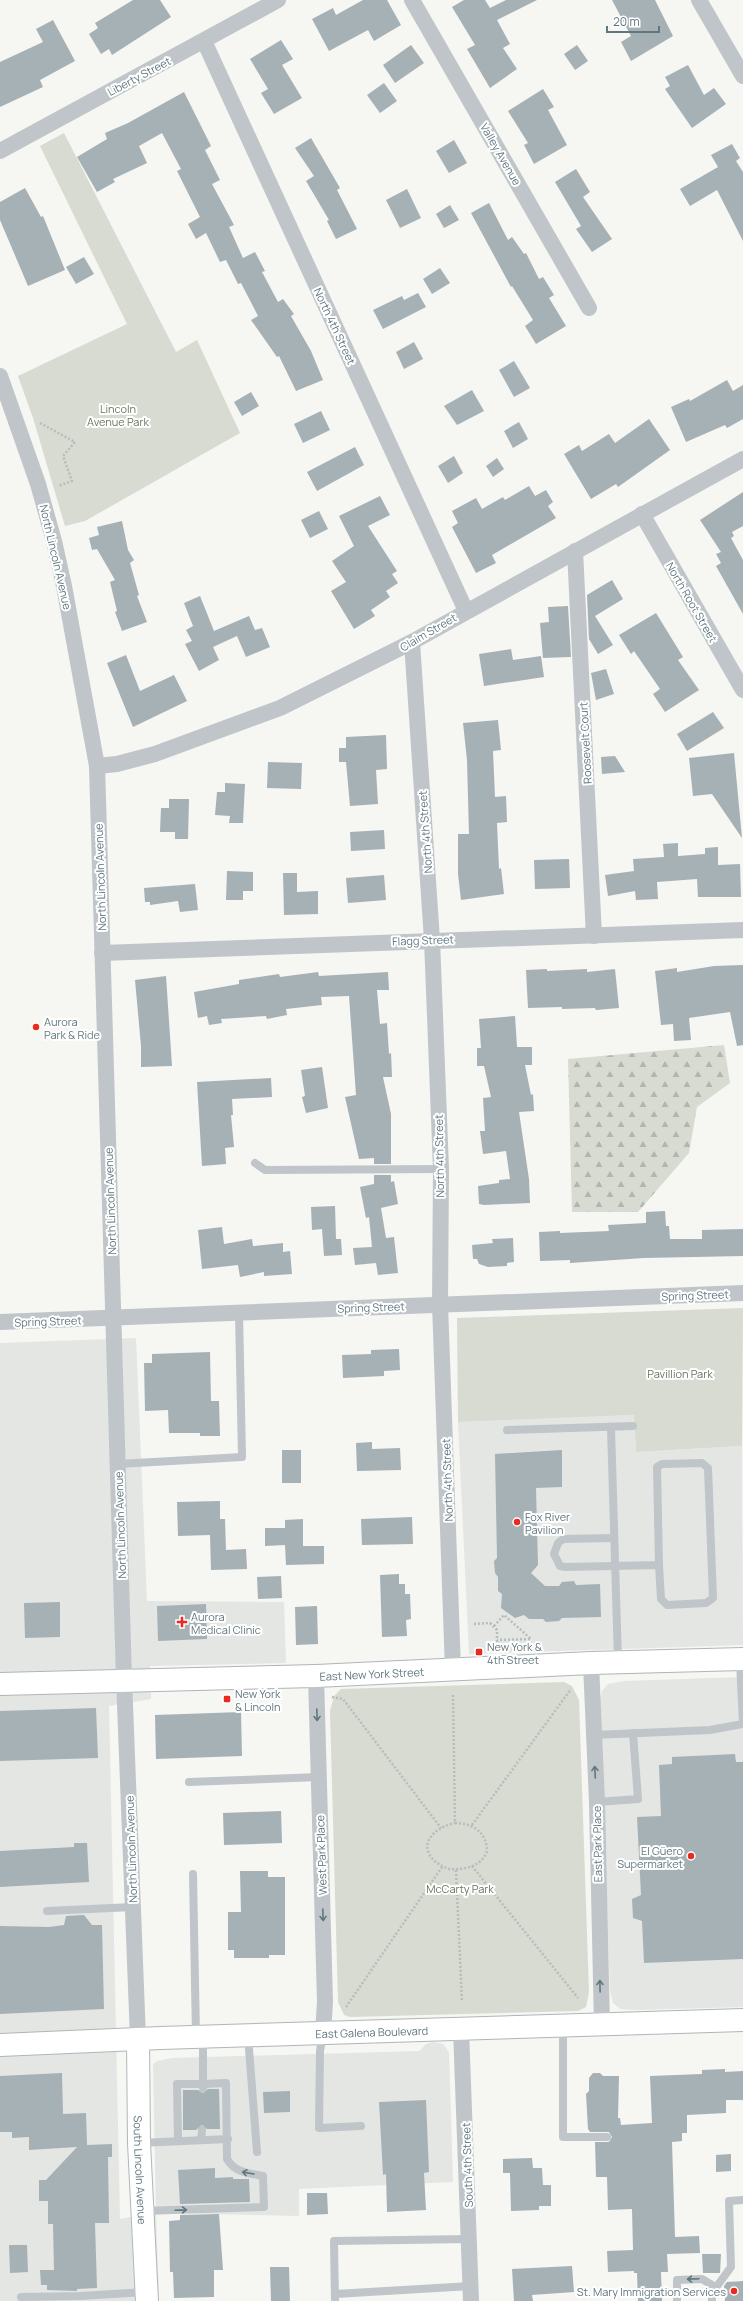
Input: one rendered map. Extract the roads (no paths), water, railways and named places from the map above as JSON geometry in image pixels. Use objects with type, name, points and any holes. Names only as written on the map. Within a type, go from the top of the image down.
[{"type":"main road","name":"East New York Street","points":[[0,1684],[316,1676],[590,1663],[741,1659]]},
{"type":"main road","name":"East Galena Boulevard","points":[[0,2045],[248,2035],[743,2020]]},
{"type":"main road","name":"South Lincoln Avenue","points":[[138,2039],[139,2143],[147,2296]]},
{"type":"street","name":"Liberty Street","points":[[0,151],[278,0]]},
{"type":"street","name":"Valley Avenue","points":[[412,0],[590,308]]},
{"type":"street","points":[[699,0],[743,76]]},
{"type":"street","name":"North 4th Street","points":[[204,41],[466,611]]},
{"type":"street","name":"North Lincoln Avenue","points":[[0,376],[38,484],[54,541],[64,586],[97,766],[124,1680],[138,2039]]},
{"type":"street","name":"Claim Street","points":[[97,766],[116,764],[155,754],[273,711],[412,642],[743,459]]},
{"type":"street","name":"North Root Street","points":[[642,514],[743,690]]},
{"type":"street","name":"Roosevelt Court","points":[[575,551],[594,936]]},
{"type":"street","name":"North 4th Street","points":[[412,642],[432,940],[440,1169],[440,1304],[453,1670]]},
{"type":"street","name":"Flagg Street","points":[[102,953],[743,930]]},
{"type":"street","name":"Spring Street","points":[[0,1322],[743,1293]]},
{"type":"street","name":"East Park Place","points":[[590,1663],[597,1802],[602,2025]]},
{"type":"street","name":"West Park Place","points":[[316,1676],[325,2002],[323,2033]]},
{"type":"street","name":"South 4th Street","points":[[461,2029],[471,2293]]},
{"type":"lane","points":[[255,1163],[265,1170],[440,1169]]},
{"type":"lane","points":[[118,1464],[242,1457],[240,1313]]},
{"type":"lane","points":[[508,1430],[611,1428],[633,1426]]},
{"type":"lane","points":[[611,1428],[613,1538],[618,1662]]},
{"type":"lane","points":[[702,1463],[708,1468],[713,1598],[706,1603],[667,1605],[661,1598],[659,1564],[657,1467],[662,1464],[702,1463]]},
{"type":"lane","points":[[613,1538],[563,1539],[558,1543],[554,1554],[560,1566],[565,1567],[659,1564]]},
{"type":"lane","points":[[594,1735],[710,1730],[743,1724],[741,1659]]},
{"type":"lane","points":[[597,1802],[638,1800],[633,1733]]},
{"type":"lane","points":[[189,1782],[319,1777]]},
{"type":"lane","points":[[193,1874],[203,2086]]},
{"type":"lane","points":[[47,1911],[133,1907]]},
{"type":"lane","points":[[563,2026],[563,2137],[608,2137]]},
{"type":"lane","points":[[323,2033],[320,2051],[319,2128],[362,2126]]},
{"type":"lane","points":[[248,2035],[257,2152]]},
{"type":"lane","points":[[142,2212],[264,2207],[263,2176],[239,2171],[230,2165],[227,2159],[228,2139],[226,2083],[203,2086],[177,2084],[178,2141]]},
{"type":"lane","points":[[201,2140],[202,2130]]},
{"type":"lane","points":[[139,2143],[228,2139]]},
{"type":"lane","points":[[712,2297],[731,2267],[729,2201],[743,2200]]},
{"type":"lane","points":[[470,2239],[334,2241],[335,2298],[471,2293]]},
{"type":"lane","points":[[677,2301],[677,2280],[702,2279],[712,2284],[712,2297]]},
{"type":"lane","points":[[21,2297],[147,2296]]},
{"type":"place","name":"Aurora Park & Ride","points":[[36,1027]]},
{"type":"place","name":"Fox River Pavilion","points":[[517,1522]]},
{"type":"place","name":"Aurora Medical Clinic","points":[[182,1622]]},
{"type":"place","name":"New York & 4th Street","points":[[479,1652]]},
{"type":"place","name":"New York & Lincoln","points":[[227,1699]]},
{"type":"place","name":"El Güero Supermarket","points":[[691,1856]]},
{"type":"place","name":"St. Mary Immigration Services","points":[[734,2291]]},
{"type":"park label","name":"Lincoln Avenue Park","points":[[118,414]]},
{"type":"park label","name":"Pavillion Park","points":[[680,1373]]},
{"type":"park label","name":"McCarty Park","points":[[460,1888]]}]
